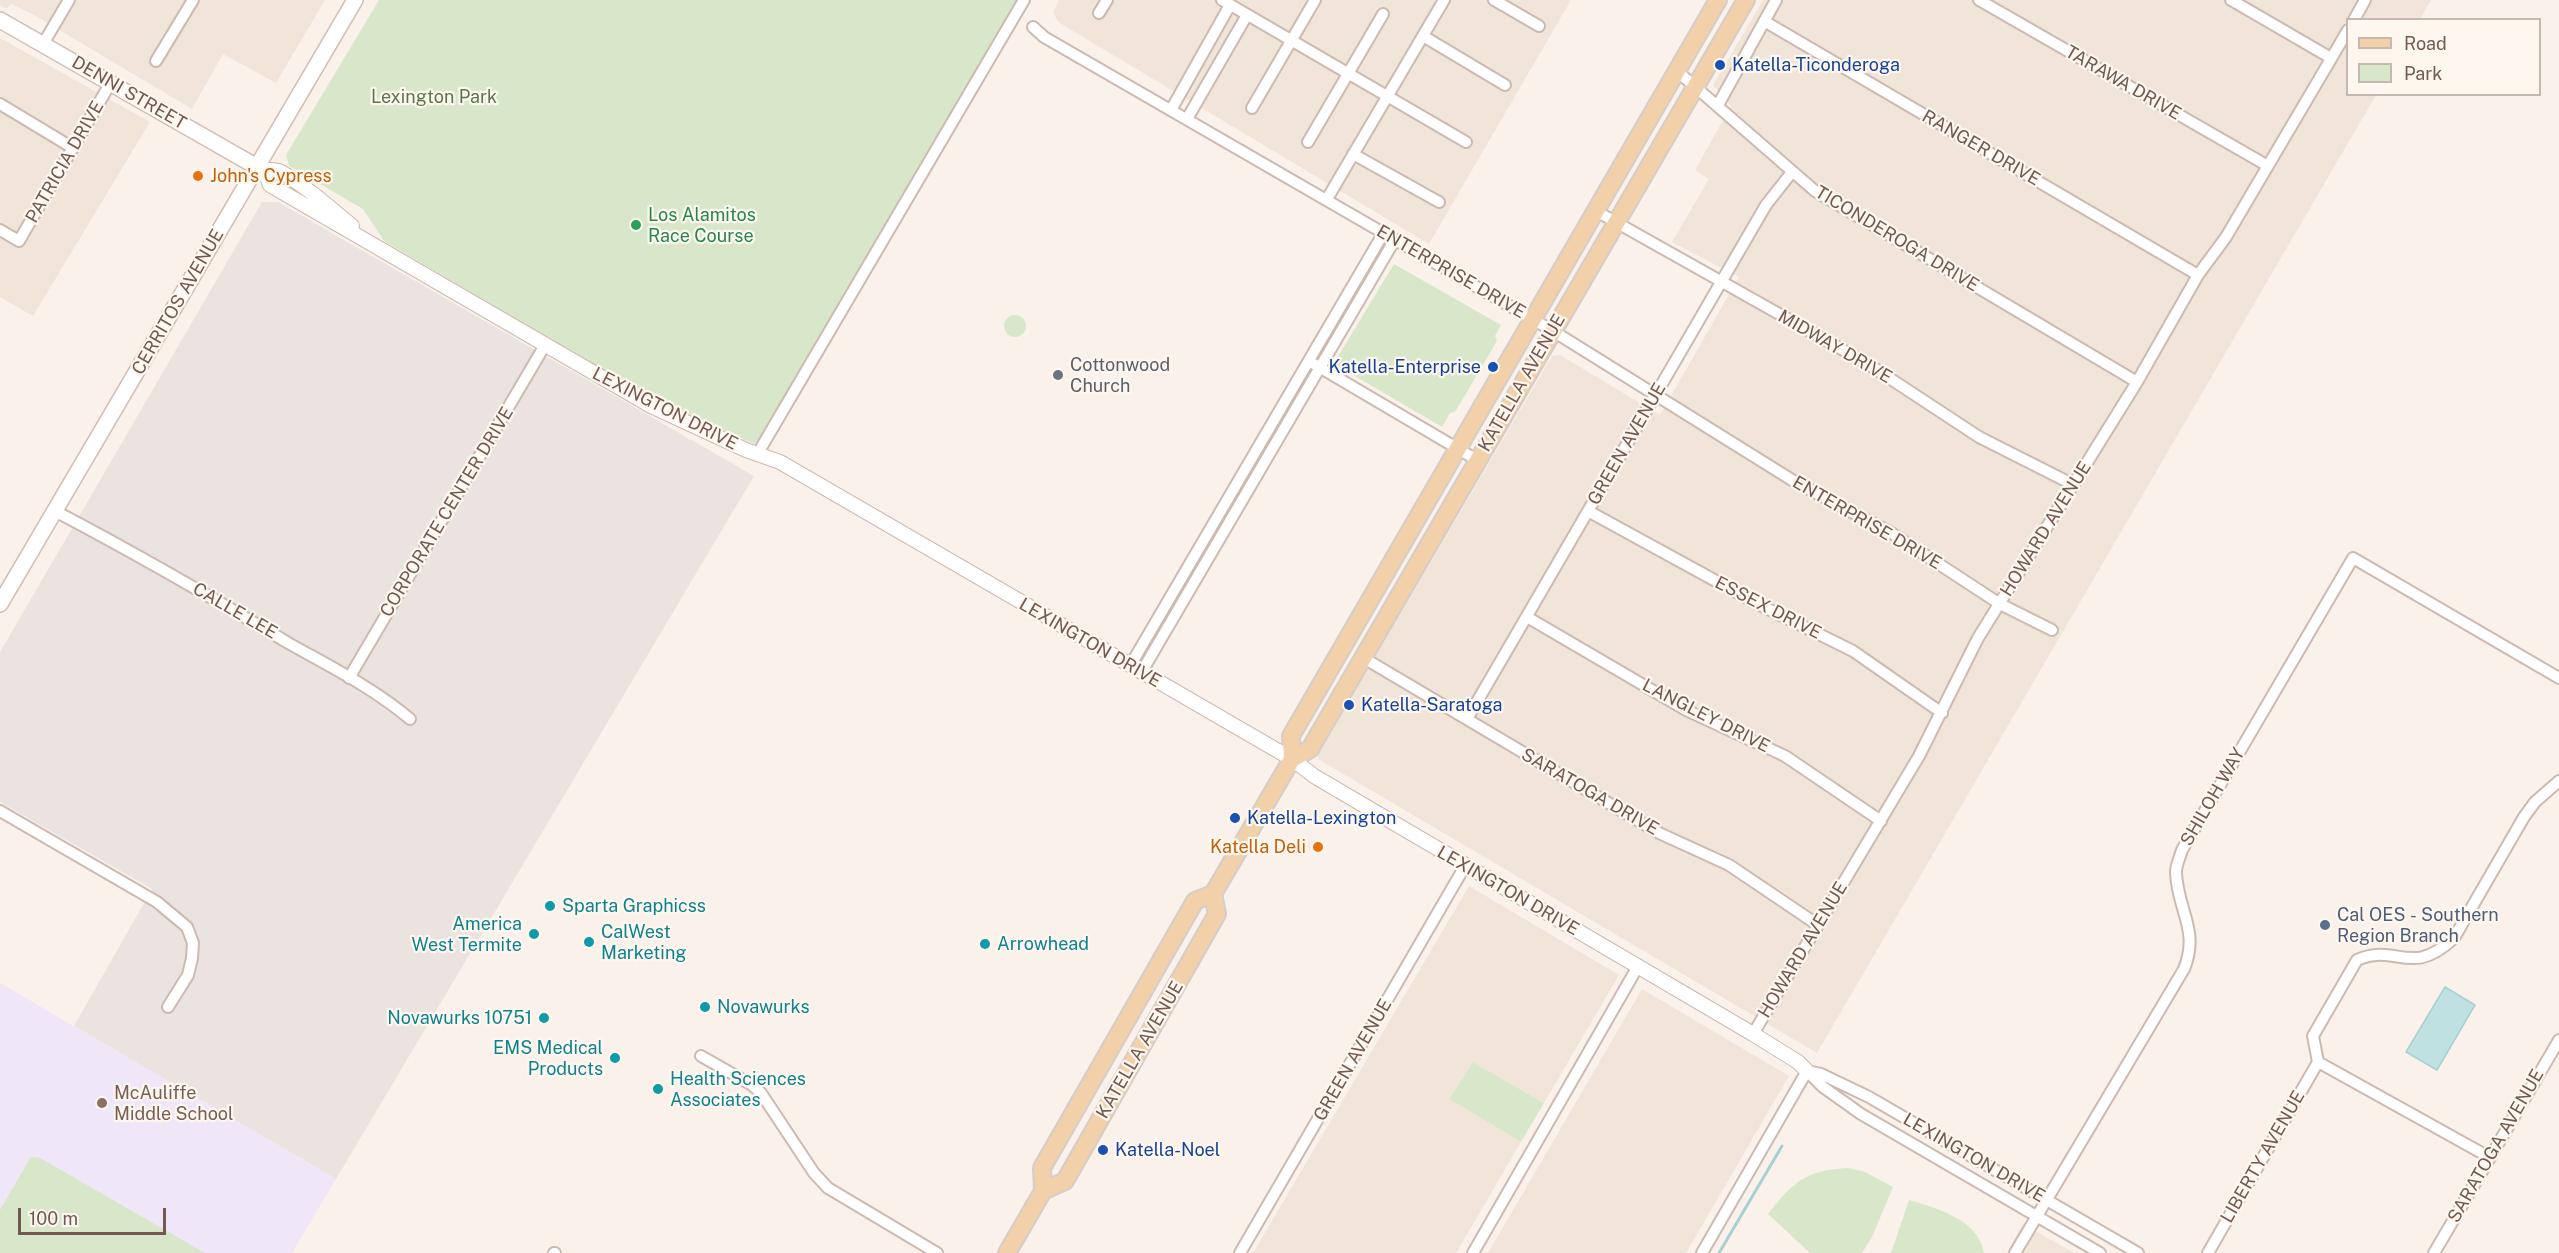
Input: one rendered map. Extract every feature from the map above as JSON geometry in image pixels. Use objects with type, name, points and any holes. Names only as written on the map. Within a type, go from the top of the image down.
[{"type":"main road","name":"CERRITOS AVENUE","points":[[0,604],[261,169],[355,0]]},
{"type":"main road","name":"KATELLA AVENUE","points":[[1292,759],[1291,736],[1718,0]]},
{"type":"main road","name":"KATELLA AVENUE","points":[[1007,1253],[1043,1191],[1042,1168],[1195,901],[1213,894],[1292,759],[1310,749],[1746,0]]},
{"type":"main road","name":"DENNI STREET","points":[[0,20],[261,169]]},
{"type":"main road","name":"KATELLA AVENUE","points":[[1043,1191],[1065,1181],[1217,914],[1213,894]]},
{"type":"street","points":[[43,44],[69,0]]},
{"type":"street","points":[[156,62],[193,0]]},
{"type":"street","points":[[758,453],[1024,0]]},
{"type":"street","points":[[1099,14],[1107,0]]},
{"type":"street","points":[[1252,108],[1315,0]]},
{"type":"street","points":[[1327,199],[1386,95],[1444,0]]},
{"type":"street","points":[[1494,0],[1539,26]]},
{"type":"street","points":[[1718,105],[1776,0]]},
{"type":"street","name":"TARAWA DRIVE","points":[[1979,0],[2268,166]]},
{"type":"street","points":[[2231,0],[2331,58]]},
{"type":"street","points":[[2355,18],[2365,0]]},
{"type":"street","points":[[1171,110],[1226,3],[1466,141]]},
{"type":"street","points":[[1308,142],[1383,14]]},
{"type":"street","points":[[1186,119],[1247,15]]},
{"type":"street","name":"RANGER DRIVE","points":[[1764,21],[2198,275]]},
{"type":"street","name":"ENTERPRISE DRIVE","points":[[1034,27],[1044,37],[1553,331],[1792,480],[1893,534],[2000,604],[2052,630]]},
{"type":"street","name":"HOWARD AVENUE","points":[[1753,1034],[1881,822],[1942,713],[1978,638],[2137,382],[2198,275],[2226,237],[2346,33]]},
{"type":"street","points":[[1423,36],[1505,85]]},
{"type":"street","name":"TICONDEROGA DRIVE","points":[[1677,71],[1696,85],[1815,191],[2137,382]]},
{"type":"street","name":"PATRICIA DRIVE","points":[[0,230],[19,241],[111,82]]},
{"type":"street","points":[[0,104],[73,148]]},
{"type":"street","points":[[1353,154],[1438,202]]},
{"type":"street","name":"LEXINGTON DRIVE","points":[[261,169],[270,185],[350,232],[362,236],[651,406],[780,462],[1292,759],[1314,776],[1798,1062],[1823,1087],[1861,1114],[2100,1253]]},
{"type":"street","name":"GREEN AVENUE","points":[[1467,719],[1766,205],[1792,172]]},
{"type":"street","name":"MIDWAY DRIVE","points":[[1596,211],[1868,364],[1979,437],[2074,484]]},
{"type":"street","points":[[1136,670],[1383,234]]},
{"type":"street","points":[[1136,670],[1320,368],[1394,241]]},
{"type":"street","name":"CORPORATE CENTER DRIVE","points":[[349,678],[545,345]]},
{"type":"street","points":[[1309,361],[1477,460]]},
{"type":"street","name":"CALLE LEE","points":[[55,511],[149,561],[349,678],[395,706],[410,719]]},
{"type":"street","name":"ESSEX DRIVE","points":[[1588,511],[1758,604],[1852,651],[1942,713]]},
{"type":"street","name":"SHILOH WAY","points":[[2015,1253],[2048,1201],[2190,954],[2192,943],[2177,883],[2176,869],[2182,850],[2353,558],[2559,678]]},
{"type":"street","name":"LANGLEY DRIVE","points":[[1527,617],[1686,710],[1785,756],[1881,822]]},
{"type":"street","name":"SARATOGA DRIVE","points":[[1362,657],[1659,834],[1729,865],[1818,925]]},
{"type":"street","points":[[2489,1158],[2318,1062],[2313,1036],[2357,960],[2370,955],[2404,960],[2422,959],[2437,953],[2454,938],[2524,817],[2535,802],[2559,781]]},
{"type":"street","points":[[0,811],[157,902],[187,927],[193,943],[192,958],[180,992],[168,1007]]},
{"type":"street","name":"GREEN AVENUE","points":[[1240,1253],[1465,866]]},
{"type":"street","points":[[1473,1253],[1637,968]]},
{"type":"street","name":"SARATOGA AVENUE","points":[[2434,1253],[2559,1040]]},
{"type":"street","points":[[701,1056],[752,1085],[761,1094],[814,1173],[828,1188],[937,1253]]},
{"type":"street","name":"LIBERTY AVENUE","points":[[2208,1253],[2318,1062]]},
{"type":"street","points":[[1702,1253],[1807,1071]]},
{"type":"street","name":"LEXINGTON DRIVE","points":[[1807,1071],[1821,1074],[1869,1097],[2138,1253]]},
{"type":"shaded area","points":[[0,0],[325,0],[276,83],[223,54],[192,109],[34,15],[11,4],[7,9],[0,5]]},
{"type":"shaded area","points":[[1059,0],[1571,0],[1429,244],[1058,22],[1053,12]]},
{"type":"shaded area","points":[[1763,0],[2431,0],[2421,18],[2346,18],[2346,96],[2375,96],[1817,1053],[1318,759],[1318,754],[1552,356],[1560,355],[1660,415],[1739,277],[1672,242],[1709,179],[1695,170],[1731,106],[1713,85]]},
{"type":"shaded area","points":[[0,38],[150,122],[33,316],[0,297]]},
{"type":"shaded area","points":[[262,202],[278,202],[754,476],[336,1179],[74,1026],[152,889],[0,802],[0,652]]},
{"type":"shaded area","points":[[1469,886],[1619,975],[1544,1103],[1473,1062],[1449,1099],[1521,1142],[1456,1253],[1253,1253]]},
{"type":"shaded area","name":"McAuliffe Middle School","points":[[0,983],[336,1179],[292,1253],[0,1253]]},
{"type":"shaded area","points":[[1642,989],[1789,1076],[1686,1253],[1488,1253]]},
{"type":"shaded area","points":[[2023,1224],[2074,1253],[2007,1253]]},
{"type":"green space","name":"Los Alamitos Race Course","points":[[379,0],[1028,0],[769,444],[757,440],[755,444],[655,401],[384,241],[363,209],[289,166],[286,155]]},
{"type":"green space","points":[[1394,264],[1501,325],[1495,336],[1497,341],[1455,412],[1450,413],[1442,427],[1336,365],[1337,358]]},
{"type":"green space","points":[[1015,315],[1023,318],[1026,326],[1023,334],[1015,337],[1007,334],[1004,326],[1007,318]]},
{"type":"green space","points":[[1473,1062],[1544,1103],[1521,1142],[1449,1099]]},
{"type":"green space","points":[[31,1157],[40,1158],[205,1253],[0,1253],[0,1210]]},
{"type":"green space","points":[[1848,1168],[1865,1172],[1893,1187],[1872,1237],[1862,1253],[1810,1253],[1768,1214],[1793,1186],[1802,1180],[1821,1172]]},
{"type":"green space","points":[[1909,1200],[1944,1212],[1965,1224],[1974,1232],[1984,1253],[1891,1253]]},
{"type":"water","points":[[2445,987],[2475,1005],[2437,1070],[2406,1052]]},
{"type":"waterway","points":[[1719,1253],[1782,1146]]},
{"type":"place","name":"Katella-Ticonderoga","points":[[1720,65]]},
{"type":"place","name":"John's Cypress","points":[[198,176]]},
{"type":"place","name":"Los Alamitos Race Course","points":[[636,225]]},
{"type":"place","name":"Katella-Enterprise","points":[[1493,367]]},
{"type":"place","name":"Cottonwood Church","points":[[1058,375]]},
{"type":"place","name":"Katella-Saratoga","points":[[1349,705]]},
{"type":"place","name":"Katella-Lexington","points":[[1235,818]]},
{"type":"place","name":"Katella Deli","points":[[1318,847]]},
{"type":"place","name":"Sparta Graphicss","points":[[550,906]]},
{"type":"place","name":"Cal OES - Southern Region Branch","points":[[2325,925]]},
{"type":"place","name":"America West Termite","points":[[534,934]]},
{"type":"place","name":"CalWest Marketing","points":[[589,942]]},
{"type":"place","name":"Arrowhead","points":[[985,944]]},
{"type":"place","name":"Novawurks","points":[[705,1007]]},
{"type":"place","name":"Novawurks 10751","points":[[544,1018]]},
{"type":"place","name":"EMS Medical Products","points":[[615,1058]]},
{"type":"place","name":"Health Sciences Associates","points":[[658,1089]]},
{"type":"place","name":"McAuliffe Middle School","points":[[102,1103]]},
{"type":"place","name":"Katella-Noel","points":[[1103,1150]]},
{"type":"park label","name":"Lexington Park","points":[[434,97]]}]
